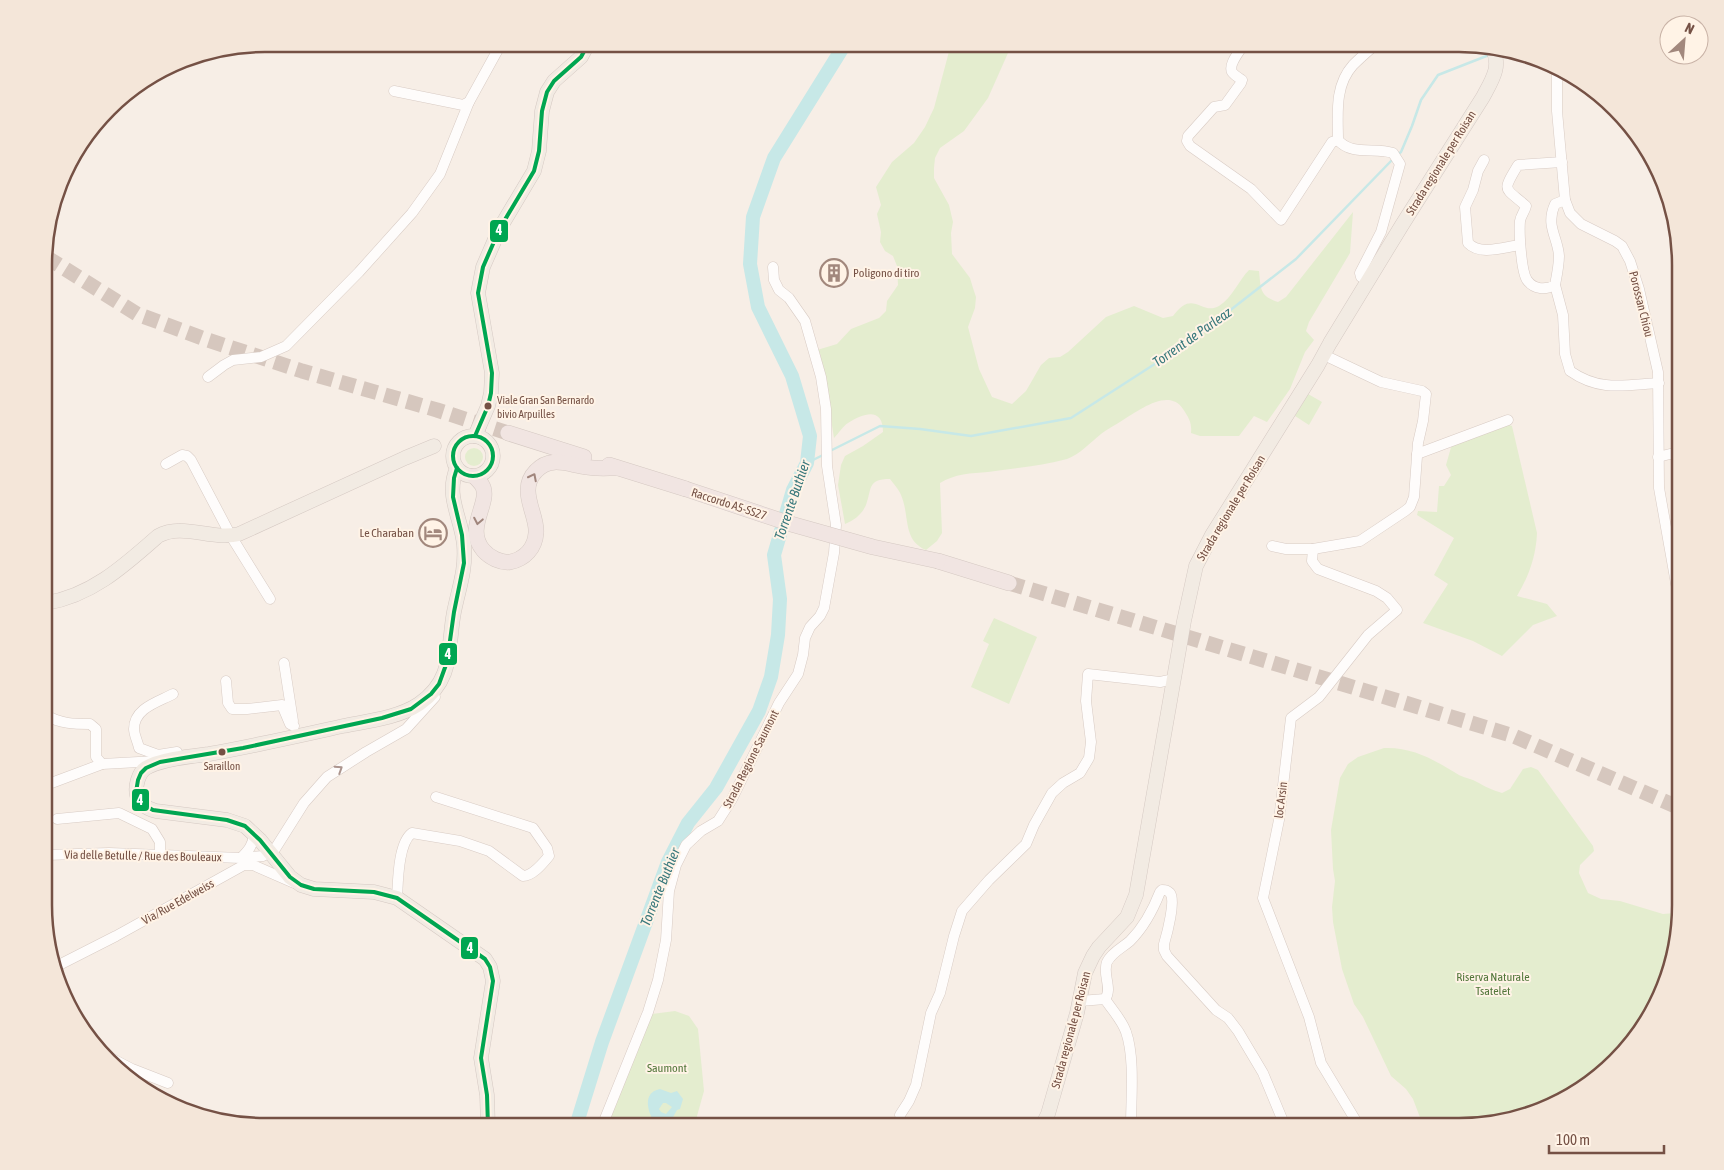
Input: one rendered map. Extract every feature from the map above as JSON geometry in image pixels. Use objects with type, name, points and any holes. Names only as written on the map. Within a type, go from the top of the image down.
[{"type":"highway","name":"Raccordo A5-SS27","points":[[508,433],[791,524],[873,547],[938,561],[1010,584]]},
{"type":"highway","points":[[462,464],[483,486],[484,496],[476,529],[478,543],[485,552],[496,559],[506,562],[517,560],[527,554],[534,545],[537,532],[529,504],[528,491],[530,479],[535,471],[544,465],[554,462],[563,462],[586,468],[617,468]]},
{"type":"main road","points":[[475,436],[487,409],[491,393],[492,373],[478,293],[483,267],[500,228],[534,171],[539,151],[542,111],[547,92],[554,81],[581,57],[584,52]]},
{"type":"main road","name":"Strada regionale per Roisan","points":[[1046,1118],[1080,1001],[1085,973],[1099,947],[1127,917],[1136,895],[1191,584],[1196,566],[1212,535],[1487,90],[1497,66],[1495,56]]},
{"type":"main road","points":[[487,409],[488,443]]},
{"type":"main road","points":[[52,602],[103,582],[158,536],[168,531],[178,530],[231,536],[239,534],[434,446],[462,464],[484,473],[491,466],[493,452],[488,443],[480,437],[465,438],[462,464],[452,484],[453,498],[462,529],[465,566],[452,621],[448,663],[436,688],[419,704],[384,718],[295,731],[146,768],[138,778],[136,790],[138,798],[147,808],[156,812],[227,820],[245,826],[254,834],[283,870],[301,886],[314,889],[374,892],[397,898],[481,955],[490,967],[493,985],[481,1058],[487,1095],[488,1118]]},
{"type":"street","points":[[208,377],[233,360],[261,357],[286,346],[359,272],[412,213],[440,174],[469,102],[497,52]]},
{"type":"street","points":[[1239,52],[1231,69],[1242,80],[1241,83],[1225,105],[1214,107],[1188,136],[1187,141],[1190,146],[1250,189],[1281,220],[1332,142],[1338,140]]},
{"type":"street","points":[[1367,52],[1353,65],[1341,85],[1338,96],[1338,140],[1350,149],[1396,157],[1399,169],[1381,232],[1360,273],[1362,277],[1368,280]]},
{"type":"street","name":"Porossan Chiou","points":[[1557,76],[1557,111],[1565,200],[1570,213],[1581,224],[1622,246],[1627,254],[1639,289],[1659,386],[1659,488],[1672,561]]},
{"type":"street","points":[[394,91],[462,105],[469,102]]},
{"type":"street","points":[[1484,160],[1478,171],[1466,207],[1468,243],[1474,248],[1487,250],[1520,245]]},
{"type":"street","points":[[1555,285],[1545,289],[1534,286],[1527,280],[1520,245],[1520,222],[1526,206],[1510,194],[1507,189],[1508,180],[1518,165],[1562,162]]},
{"type":"street","points":[[1565,200],[1555,204],[1552,216],[1552,232],[1559,255],[1555,285],[1563,315],[1565,354],[1570,370],[1594,383],[1611,386],[1659,386]]},
{"type":"street","name":"Strada Regione Saumont","points":[[605,1118],[648,1012],[658,980],[666,940],[669,891],[676,865],[686,845],[718,821],[732,798],[779,703],[798,674],[805,638],[810,627],[820,616],[824,608],[834,553],[836,525],[827,466],[826,409],[821,377],[805,321],[789,298],[779,290],[774,280],[773,268]]},
{"type":"street","points":[[1272,546],[1286,550],[1313,549],[1360,541],[1410,507],[1414,497],[1417,454],[1426,394],[1422,390],[1381,382],[1324,355]]},
{"type":"street","points":[[1417,454],[1508,420]]},
{"type":"street","points":[[166,464],[182,454],[187,456],[231,536],[270,599]]},
{"type":"street","points":[[1658,457],[1672,454]]},
{"type":"street","name":"loc Arsin","points":[[1313,549],[1312,562],[1318,569],[1376,591],[1387,598],[1397,610],[1368,635],[1319,697],[1291,718],[1279,820],[1263,898],[1309,1017],[1321,1063],[1354,1118]]},
{"type":"street","points":[[284,663],[295,731]]},
{"type":"street","points":[[241,858],[263,856],[275,849],[304,803],[327,777],[406,729],[448,682],[448,663]]},
{"type":"street","points":[[900,1115],[916,1085],[931,1013],[940,994],[962,911],[989,880],[1026,844],[1038,816],[1052,793],[1063,783],[1080,774],[1089,758],[1091,742],[1086,701],[1088,674],[1160,682],[1174,679]]},
{"type":"street","points":[[226,681],[228,703],[232,709],[282,705],[295,731]]},
{"type":"street","points":[[173,694],[148,706],[139,713],[134,728],[139,748],[158,755],[182,752],[203,754]]},
{"type":"street","points":[[52,719],[72,724],[90,724],[96,730],[96,757],[102,764]]},
{"type":"street","points":[[52,783],[102,764],[168,761]]},
{"type":"street","points":[[397,898],[402,854],[407,836],[412,833],[460,841],[489,851],[523,876],[527,876],[541,866],[549,856],[547,848],[533,828],[436,797]]},
{"type":"street","points":[[57,818],[118,813],[152,829],[160,842],[160,854]]},
{"type":"street","points":[[241,858],[254,842],[254,834]]},
{"type":"street","name":"Via delle Betulle / Rue des Bouleaux","points":[[52,855],[109,853],[241,858]]},
{"type":"street","points":[[241,858],[269,864],[283,870]]},
{"type":"street","name":"Via/Rue Edelweiss","points":[[61,964],[116,936],[244,865],[253,864],[301,886]]},
{"type":"street","points":[[1105,999],[1109,991],[1105,976],[1108,962],[1116,952],[1131,940],[1149,916],[1160,892],[1166,890],[1170,893],[1172,900],[1164,950],[1166,956],[1216,1010],[1228,1018],[1238,1031],[1263,1073],[1282,1118]]},
{"type":"street","points":[[1080,1001],[1105,999]]},
{"type":"street","points":[[1105,999],[1121,1022],[1128,1040],[1131,1056],[1131,1118]]},
{"type":"street","points":[[127,1066],[168,1084]]},
{"type":"green space","points":[[949,52],[1008,52],[988,98],[964,131],[940,148],[935,158],[934,178],[949,205],[953,222],[951,233],[952,254],[970,278],[976,297],[975,308],[968,327],[979,369],[992,397],[1012,404],[1026,391],[1041,365],[1049,358],[1060,357],[1068,352],[1106,317],[1134,306],[1163,318],[1173,316],[1186,304],[1192,303],[1213,308],[1224,303],[1249,270],[1259,271],[1262,291],[1267,297],[1278,302],[1286,297],[1353,212],[1350,253],[1309,322],[1306,331],[1314,340],[1305,352],[1290,389],[1267,422],[1254,416],[1239,436],[1200,436],[1191,433],[1188,418],[1177,403],[1170,400],[1162,400],[1137,411],[1103,432],[1067,459],[1038,465],[957,476],[940,483],[942,533],[937,541],[926,550],[918,546],[913,540],[901,495],[890,479],[883,479],[874,483],[862,511],[855,519],[845,524],[838,485],[841,465],[845,456],[883,432],[882,424],[876,416],[872,414],[866,415],[846,424],[834,438],[820,353],[817,350],[837,344],[851,329],[879,318],[886,311],[887,301],[898,285],[897,266],[893,256],[885,251],[880,242],[881,232],[877,214],[881,205],[876,187],[892,162],[914,143],[925,127],[934,108]]},
{"type":"green space","points":[[1308,394],[1322,402],[1309,425],[1295,416]]},
{"type":"green space","points":[[1504,423],[1512,426],[1537,533],[1531,566],[1517,596],[1547,604],[1557,616],[1533,625],[1502,656],[1473,641],[1423,623],[1448,584],[1434,575],[1454,538],[1417,515],[1418,511],[1437,512],[1439,486],[1444,486],[1451,475],[1446,465],[1452,444]]},
{"type":"green space","points":[[474,448],[480,451],[483,457],[480,463],[474,466],[468,463],[465,457],[468,451]]},
{"type":"green space","points":[[994,618],[1037,637],[1009,704],[971,687],[989,644],[983,641]]},
{"type":"green space","name":"Riserva Naturale Tsatelet","points":[[1384,748],[1414,752],[1441,764],[1459,775],[1502,793],[1510,789],[1523,769],[1531,767],[1538,770],[1593,846],[1594,851],[1580,865],[1579,873],[1588,893],[1601,899],[1620,901],[1663,914],[1671,913],[1670,932],[1664,960],[1650,999],[1636,1023],[1619,1045],[1599,1065],[1577,1082],[1553,1096],[1514,1110],[1486,1116],[1420,1118],[1413,1099],[1406,1089],[1391,1076],[1363,1017],[1354,1004],[1342,969],[1333,922],[1332,907],[1335,881],[1331,830],[1340,778],[1348,764],[1358,757]]},
{"type":"green space","name":"Saumont","points":[[675,1011],[689,1016],[698,1029],[704,1091],[697,1118],[608,1118],[652,1014]]},
{"type":"water","points":[[660,1089],[671,1093],[677,1091],[683,1099],[680,1109],[677,1110],[672,1118],[652,1118],[648,1105],[650,1095]],"holes":[[[663,1103],[672,1107],[666,1114],[659,1109]]]},
{"type":"waterway","name":"Torrente Buthier","points":[[578,1118],[602,1042],[668,862],[688,823],[716,788],[759,711],[771,677],[778,635],[780,599],[774,555],[793,490],[807,463],[810,436],[792,376],[758,307],[750,264],[753,217],[774,158],[840,52]]},
{"type":"waterway","name":"Torrent de Parleaz","points":[[1397,155],[1401,152],[1421,100],[1438,75],[1489,55]]},
{"type":"waterway","name":"Torrent de Parleaz","points":[[830,451],[880,426],[971,436],[1071,418],[1192,340],[1296,259],[1393,159]]},
{"type":"waterway","name":"Torrent de Parleaz","points":[[807,463],[823,455]]},
{"type":"tunnel","points":[[52,261],[137,314],[302,371],[437,410],[508,433]]},
{"type":"tunnel","points":[[1009,583],[1514,736],[1672,805]]},
{"type":"transit line","name":"4","points":[[475,436],[488,406],[492,373],[478,293],[483,267],[500,228],[534,171],[539,151],[542,111],[547,92],[554,81],[581,57],[584,52]]},
{"type":"transit line","name":"4","points":[[473,436],[487,442],[493,456],[487,470],[473,476],[459,470],[453,456],[459,442],[473,436]]},
{"type":"transit line","name":"4","points":[[457,468],[454,478],[453,497],[462,535],[464,563],[454,612],[447,662],[439,684],[431,694],[411,709],[382,718],[243,748],[160,762],[146,768],[141,773],[136,792],[142,804],[153,810],[227,820],[245,826],[260,840],[290,877],[301,885],[314,889],[374,892],[397,898],[485,959],[490,967],[493,981],[481,1058],[487,1095],[488,1118]]},
{"type":"place","name":"Poligono di tiro","points":[[834,273]]},
{"type":"place","name":"Viale Gran San Bernardo bivio Arpuilles","points":[[488,406]]},
{"type":"place","name":"Le Charaban","points":[[433,533]]},
{"type":"place","name":"Saraillon","points":[[222,752]]}]
